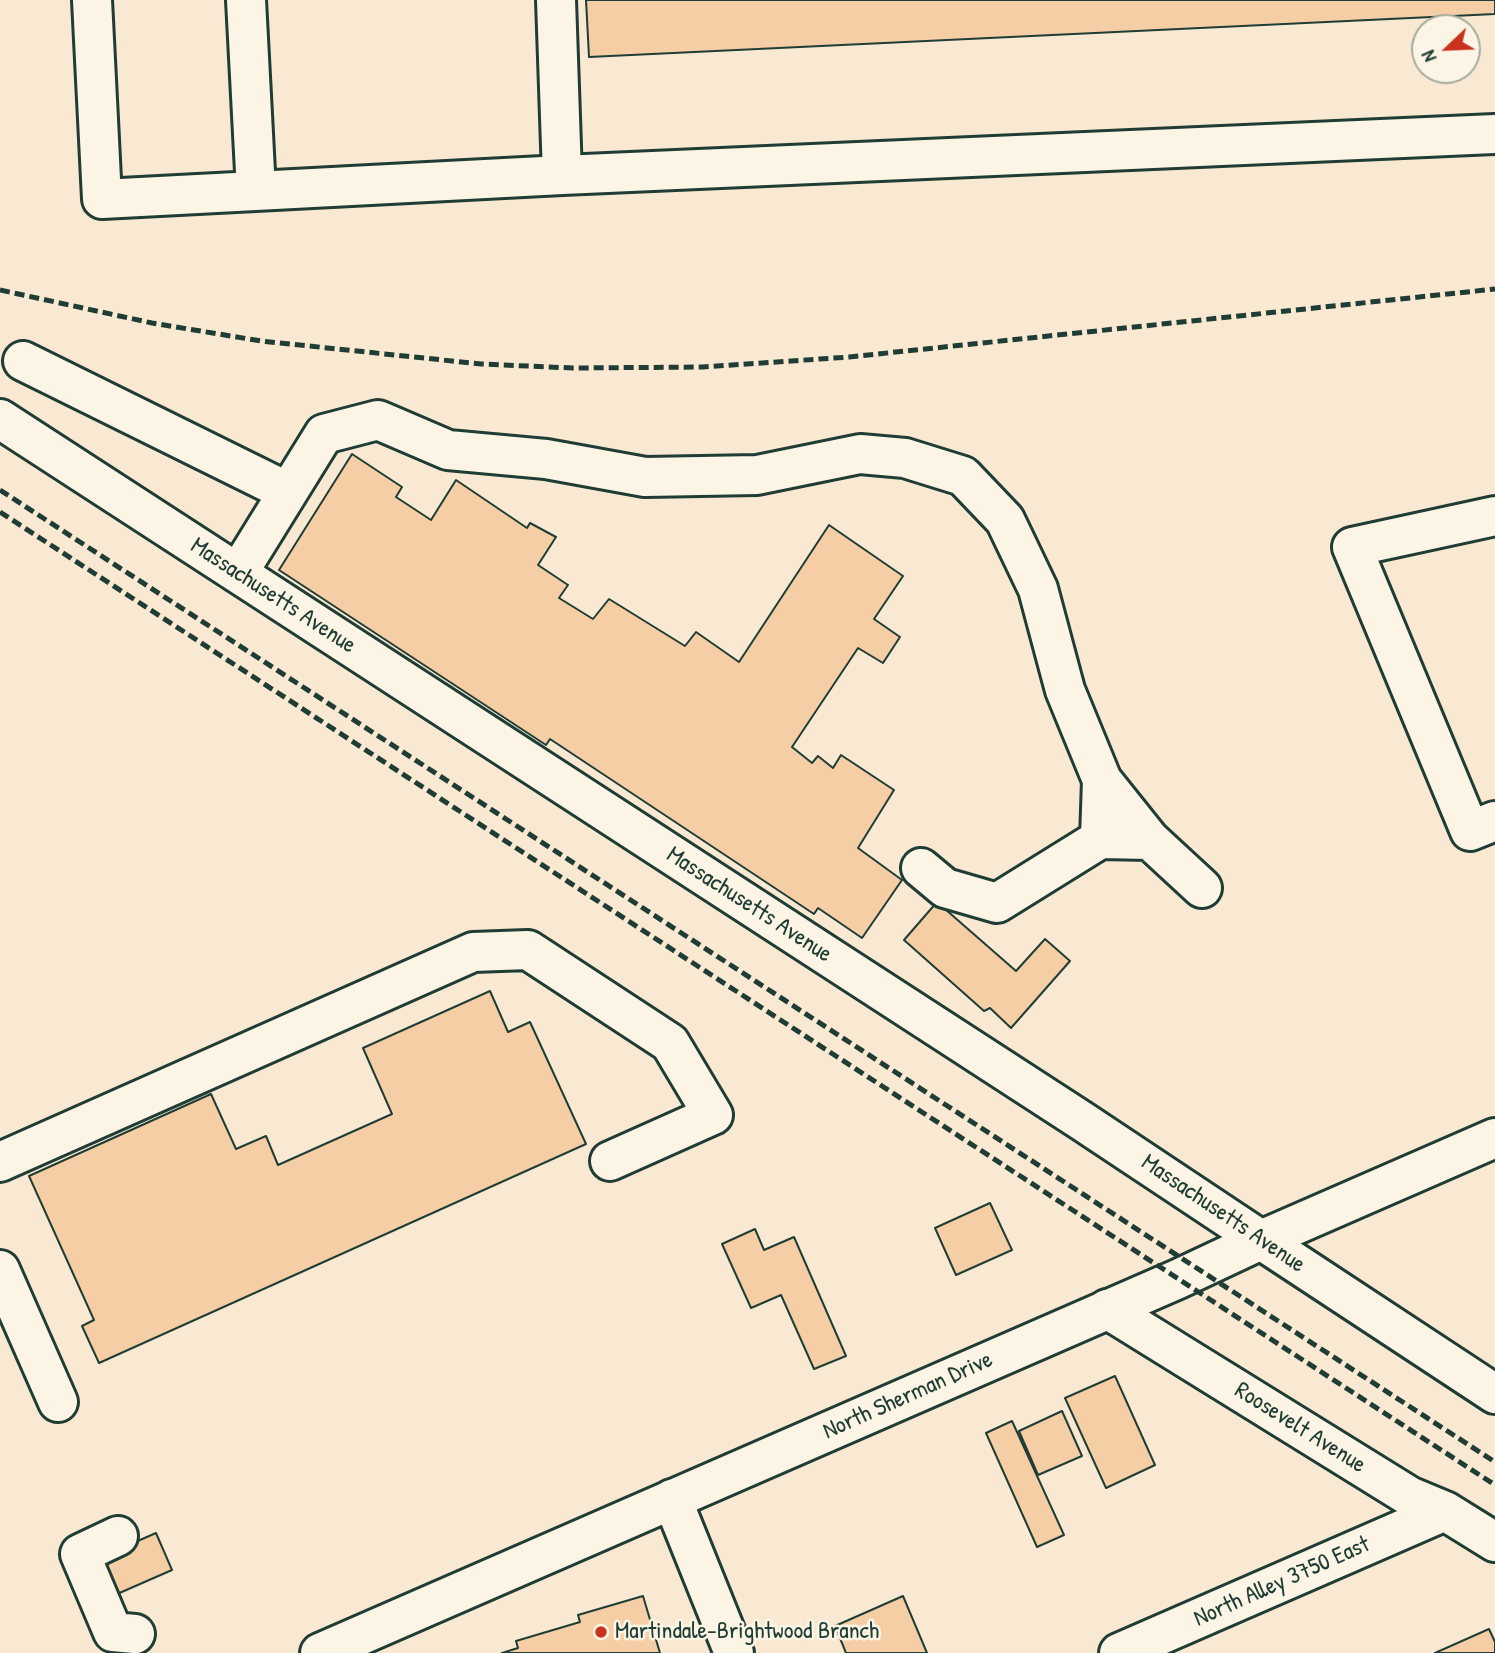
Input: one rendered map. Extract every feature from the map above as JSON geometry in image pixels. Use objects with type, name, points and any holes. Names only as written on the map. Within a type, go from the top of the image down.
[{"type":"main road","points":[[92,0],[102,199],[562,175],[1495,134]]},
{"type":"main road","points":[[246,0],[256,191]]},
{"type":"main road","points":[[556,0],[562,175]]},
{"type":"main road","points":[[23,361],[288,492]]},
{"type":"main road","name":"Massachusetts Avenue","points":[[0,419],[1082,1121],[1495,1394]]},
{"type":"main road","points":[[238,573],[324,434],[377,420],[448,450],[546,459],[645,477],[757,475],[860,454],[905,458],[963,476],[1005,520],[1038,589],[1065,690],[1102,780],[1150,840],[1202,888]]},
{"type":"main road","points":[[1495,516],[1352,547],[1470,831],[1495,821]]},
{"type":"main road","points":[[1100,839],[1102,780]]},
{"type":"main road","points":[[921,868],[945,888],[998,903],[1100,839],[1150,840]]},
{"type":"main road","points":[[0,1162],[472,952],[528,950],[670,1043],[713,1115],[610,1161]]},
{"type":"main road","name":"North Sherman Drive","points":[[320,1653],[1495,1138]]},
{"type":"main road","points":[[0,1270],[58,1402]]},
{"type":"main road","name":"Roosevelt Avenue","points":[[1107,1308],[1409,1496],[1445,1511],[1495,1542]]},
{"type":"main road","points":[[672,1499],[734,1653]]},
{"type":"main road","name":"North Alley 3750 East","points":[[1141,1649],[1445,1511]]},
{"type":"main road","points":[[118,1536],[80,1554],[113,1632],[135,1634]]},
{"type":"building","points":[[586,0],[1495,0],[1495,14],[1411,14],[1411,18],[589,57]]},
{"type":"building","points":[[352,454],[402,487],[396,497],[431,520],[456,480],[527,528],[530,523],[556,537],[538,565],[568,585],[559,598],[593,619],[609,599],[685,646],[696,632],[739,662],[829,525],[903,576],[874,619],[900,637],[883,663],[858,648],[792,747],[812,763],[818,756],[833,768],[841,755],[894,790],[858,848],[902,880],[862,938],[818,908],[814,914],[550,739],[546,745],[279,570]]},
{"type":"building","points":[[937,902],[1016,971],[1045,939],[1070,961],[1011,1028],[990,1008],[984,1011],[904,940]]},
{"type":"building","points":[[490,991],[508,1032],[530,1022],[586,1144],[99,1363],[82,1326],[94,1320],[29,1176],[211,1094],[236,1149],[266,1136],[278,1165],[392,1114],[363,1048]]},
{"type":"building","points":[[990,1203],[1012,1250],[956,1275],[935,1228]]},
{"type":"building","points":[[755,1229],[764,1250],[794,1237],[846,1356],[814,1369],[781,1295],[751,1308],[722,1244]]},
{"type":"building","points":[[1115,1376],[1155,1465],[1106,1488],[1065,1398]]},
{"type":"building","points":[[1062,1411],[1082,1456],[1038,1475],[1019,1431]]},
{"type":"building","points":[[1012,1421],[1064,1535],[1037,1547],[986,1433]]},
{"type":"building","points":[[156,1533],[172,1570],[108,1598],[92,1561]]},
{"type":"building","name":"Martindale-Brightwood Branch","points":[[643,1596],[660,1653],[502,1653],[518,1648],[516,1641],[580,1622],[578,1615]]},
{"type":"building","points":[[903,1596],[927,1653],[846,1653],[835,1626]]},
{"type":"building","points":[[1489,1629],[1495,1642],[1495,1653],[1435,1653]]},
{"type":"railway","points":[[0,290],[152,323],[261,341],[481,364],[573,368],[703,367],[849,357],[1495,289]]},
{"type":"railway","points":[[0,490],[1495,1462]]},
{"type":"railway","points":[[0,512],[1495,1485]]},
{"type":"place","name":"Martindale-Brightwood Branch","points":[[601,1632]]}]
